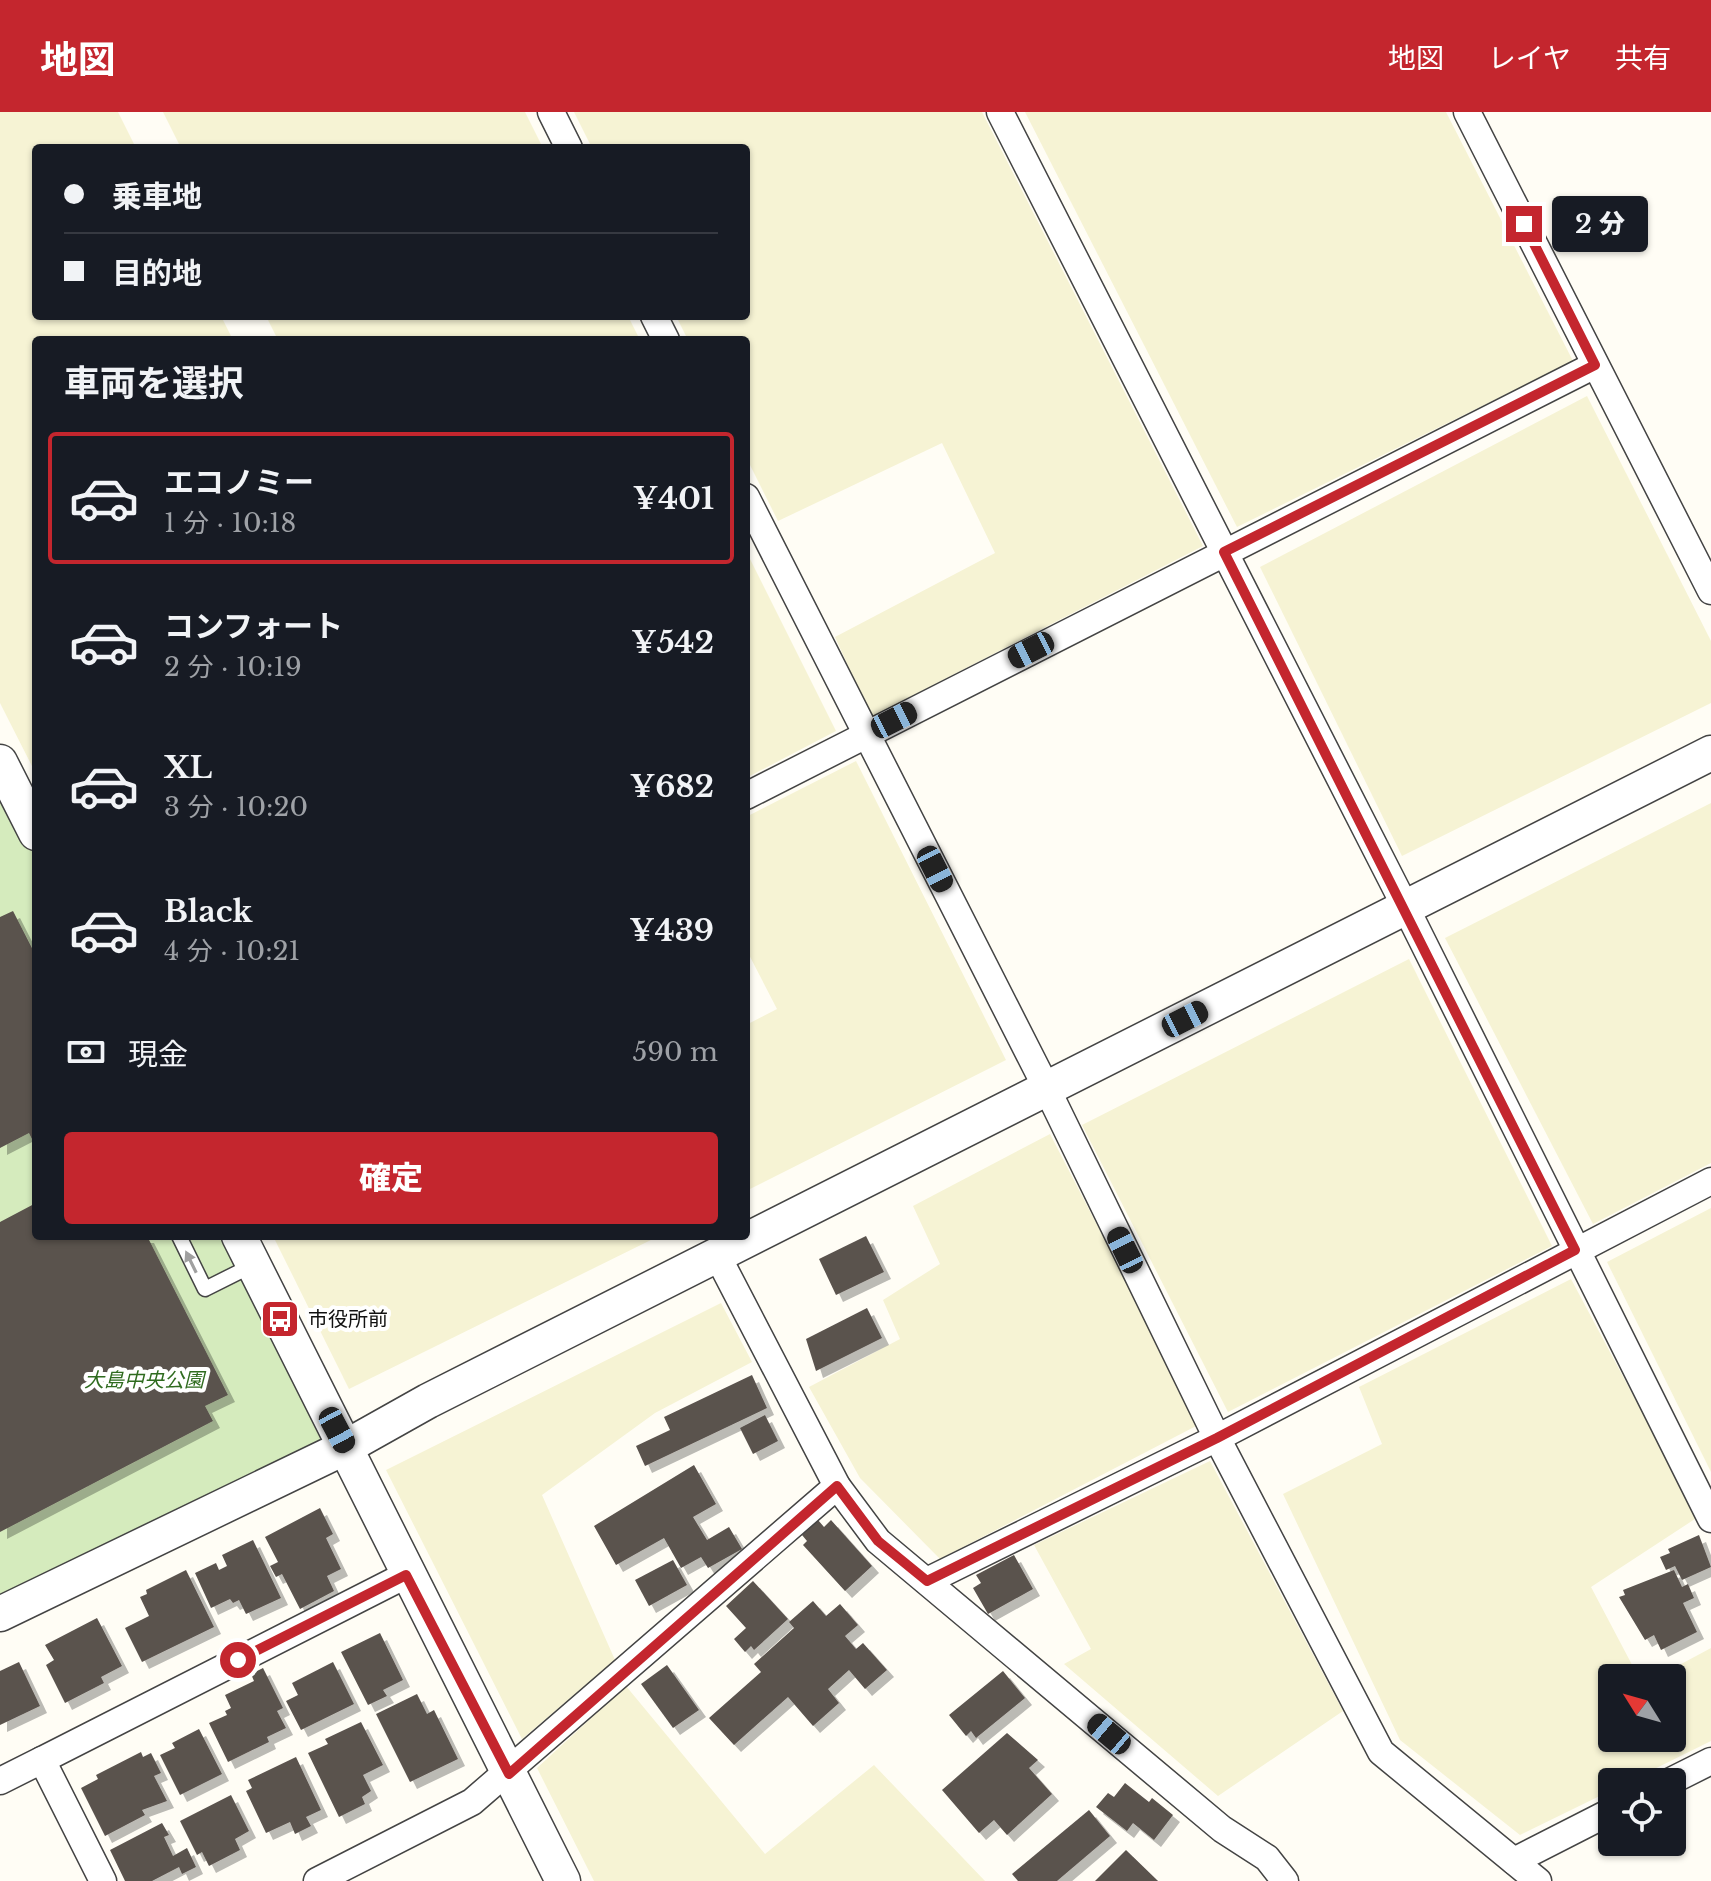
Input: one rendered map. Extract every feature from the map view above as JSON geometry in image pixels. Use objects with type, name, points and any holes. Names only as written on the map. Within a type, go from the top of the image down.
[{"type":"street","points":[[551,112],[567,144]]},
{"type":"street","points":[[1000,112],[1406,908],[1711,1519]]},
{"type":"street","points":[[1467,112],[1711,591]]},
{"type":"street","points":[[750,794],[1595,365]]},
{"type":"street","points":[[750,505],[1047,1089],[1217,1438],[1381,1752],[1538,1881]]},
{"type":"street","points":[[750,1238],[1711,753]]},
{"type":"street","points":[[0,762],[32,825]]},
{"type":"street","points":[[927,1581],[1217,1438],[1711,1181]]},
{"type":"street","points":[[0,1614],[346,1447],[428,1401],[747,1240]]},
{"type":"street","points":[[246,1250],[346,1447],[406,1575],[563,1881]]},
{"type":"street","points":[[717,1255],[837,1486],[878,1541],[1222,1829],[1267,1858],[1285,1881]]},
{"type":"street","points":[[317,1881],[472,1802],[509,1774],[837,1486]]},
{"type":"street","points":[[0,1781],[406,1575]]},
{"type":"street","points":[[42,1760],[103,1881]]},
{"type":"street","points":[[1686,1774],[1711,1761]]},
{"type":"street","points":[[1514,1861],[1598,1818]]},
{"type":"lane","points":[[181,1240],[205,1289],[246,1250]]},
{"type":"shaded area","points":[[0,112],[118,112],[134,144],[32,144],[32,320],[223,320],[231,336],[32,336],[32,766],[0,703]]},
{"type":"shaded area","points":[[163,112],[525,112],[541,144],[179,144]]},
{"type":"shaded area","points":[[574,112],[982,112],[1203,546],[871,717],[835,637],[995,553],[942,443],[778,521],[750,465],[750,336],[686,336],[678,320],[750,320],[750,144],[590,144]]},
{"type":"shaded area","points":[[1025,112],[1446,112],[1573,361],[1237,527]]},
{"type":"shaded area","points":[[268,320],[630,320],[638,336],[276,336]]},
{"type":"shaded area","points":[[1587,396],[1711,641],[1711,703],[1402,856],[1260,567]]},
{"type":"shaded area","points":[[750,559],[836,731],[750,776]]},
{"type":"shaded area","points":[[856,761],[1006,1060],[750,1189],[750,1023],[777,1009],[750,957],[750,815]]},
{"type":"shaded area","points":[[1711,803],[1711,1163],[1593,1224],[1445,938]]},
{"type":"shaded area","points":[[1409,959],[1552,1246],[1228,1412],[1082,1125]]},
{"type":"shaded area","points":[[1050,1134],[1200,1424],[940,1559],[860,1478],[809,1387],[900,1339],[883,1300],[940,1264],[913,1206]]},
{"type":"shaded area","points":[[1711,1208],[1711,1472],[1607,1262]]},
{"type":"shaded area","points":[[275,1240],[651,1240],[349,1389]]},
{"type":"shaded area","points":[[1571,1279],[1698,1517],[1591,1587],[1632,1664],[1598,1664],[1598,1752],[1686,1752],[1686,1664],[1681,1664],[1711,1648],[1711,1741],[1656,1768],[1598,1768],[1598,1797],[1520,1835],[1400,1740],[1283,1494],[1382,1444],[1359,1387]]},
{"type":"shaded area","points":[[721,1303],[752,1362],[655,1413],[542,1495],[615,1660],[522,1739],[386,1470]]},
{"type":"shaded area","points":[[1210,1461],[1343,1711],[1218,1796],[1064,1664],[1091,1649],[1034,1545]]},
{"type":"shaded area","points":[[626,1686],[765,1854],[874,1765],[985,1881],[594,1881],[537,1768]]},
{"type":"green space","name":"大島中央公園","points":[[0,774],[32,837],[32,1240],[236,1240],[339,1444],[0,1614]]},
{"type":"building","points":[[13,911],[32,948],[32,1139],[29,1133],[0,1148],[0,917]]},
{"type":"building","points":[[32,1205],[32,1240],[149,1240],[228,1395],[205,1406],[213,1421],[0,1532],[0,1222]]},
{"type":"building","points":[[866,1236],[884,1272],[836,1295],[819,1259]]},
{"type":"building","points":[[867,1308],[882,1338],[816,1371],[806,1339]]},
{"type":"building","points":[[752,1375],[767,1408],[645,1466],[636,1446],[670,1430],[664,1417]]},
{"type":"building","points":[[765,1415],[778,1441],[753,1454],[740,1428]]},
{"type":"building","points":[[694,1465],[716,1504],[693,1517],[707,1540],[729,1527],[742,1549],[708,1568],[701,1557],[681,1568],[664,1538],[616,1565],[594,1526]]},
{"type":"building","points":[[320,1508],[333,1534],[326,1538],[341,1569],[327,1576],[334,1591],[300,1609],[282,1574],[276,1577],[270,1566],[278,1562],[265,1537]]},
{"type":"building","points":[[818,1520],[824,1527],[831,1520],[872,1566],[845,1591],[803,1545],[807,1541],[802,1535]]},
{"type":"building","points":[[1699,1535],[1711,1567],[1682,1580],[1675,1566],[1666,1570],[1660,1557],[1670,1553],[1668,1549]]},
{"type":"building","points":[[253,1540],[281,1598],[246,1614],[239,1600],[233,1603],[230,1599],[211,1608],[195,1573],[216,1563],[219,1570],[227,1566],[222,1555]]},
{"type":"building","points":[[1014,1555],[1033,1589],[988,1614],[973,1588],[981,1583],[976,1575]]},
{"type":"building","points":[[673,1560],[687,1585],[649,1606],[635,1580]]},
{"type":"building","points":[[186,1570],[214,1627],[142,1662],[125,1628],[149,1616],[140,1597],[147,1594],[146,1590]]},
{"type":"building","points":[[1674,1570],[1682,1587],[1688,1584],[1694,1598],[1683,1603],[1697,1632],[1661,1650],[1654,1635],[1645,1640],[1619,1597],[1625,1595],[1623,1590]]},
{"type":"building","points":[[753,1581],[788,1619],[754,1650],[751,1646],[745,1652],[734,1639],[746,1628],[726,1606]]},
{"type":"building","points":[[813,1601],[826,1616],[840,1604],[858,1625],[845,1636],[856,1649],[863,1643],[887,1670],[865,1689],[849,1670],[828,1689],[839,1703],[813,1726],[788,1697],[734,1745],[709,1718],[761,1672],[754,1664],[794,1628],[789,1622]]},
{"type":"building","points":[[97,1618],[122,1666],[101,1677],[104,1683],[65,1703],[46,1665],[54,1660],[45,1645]]},
{"type":"building","points":[[380,1633],[403,1680],[383,1690],[387,1696],[368,1705],[341,1652]]},
{"type":"building","points":[[19,1662],[40,1706],[0,1725],[0,1671]]},
{"type":"building","points":[[333,1662],[354,1704],[301,1730],[286,1701],[298,1695],[292,1683]]},
{"type":"building","points":[[667,1665],[699,1710],[673,1728],[641,1684]]},
{"type":"building","points":[[263,1668],[283,1708],[277,1711],[286,1728],[267,1737],[269,1742],[228,1762],[209,1723],[227,1715],[225,1711],[231,1708],[225,1695],[254,1681],[251,1674]]},
{"type":"building","points":[[1003,1671],[1025,1698],[976,1738],[971,1731],[966,1736],[949,1715]]},
{"type":"building","points":[[417,1694],[427,1714],[434,1710],[458,1759],[410,1782],[376,1714]]},
{"type":"building","points":[[361,1722],[383,1765],[363,1775],[371,1791],[362,1797],[365,1804],[339,1817],[308,1753],[328,1744],[325,1739]]},
{"type":"building","points":[[199,1729],[222,1774],[180,1795],[160,1755],[175,1748],[172,1743]]},
{"type":"building","points":[[1007,1733],[1038,1760],[1029,1768],[1052,1794],[1007,1835],[994,1820],[979,1833],[942,1790]]},
{"type":"building","points":[[141,1752],[143,1757],[151,1753],[161,1773],[154,1776],[167,1801],[142,1810],[145,1815],[105,1836],[81,1788],[98,1779],[96,1775]]},
{"type":"building","points":[[296,1757],[321,1810],[306,1817],[311,1826],[295,1834],[290,1822],[266,1833],[246,1791],[252,1788],[248,1780]]},
{"type":"building","points":[[1125,1783],[1149,1802],[1152,1798],[1173,1815],[1154,1840],[1133,1823],[1127,1831],[1096,1807],[1108,1793],[1114,1797]]},
{"type":"building","points":[[231,1795],[249,1831],[235,1839],[240,1850],[209,1866],[202,1852],[197,1855],[180,1821]]},
{"type":"building","points":[[1089,1810],[1110,1836],[1057,1881],[1018,1881],[1012,1874]]},
{"type":"building","points":[[162,1823],[169,1835],[164,1837],[173,1856],[187,1848],[196,1867],[182,1874],[179,1867],[152,1881],[125,1881],[110,1850]]},
{"type":"building","points":[[1126,1850],[1158,1881],[1095,1881]]},
{"type":"place","name":"市役所前","points":[[280,1319]]},
{"type":"route","points":[[238,1660],[406,1575],[509,1774],[837,1486],[878,1541],[927,1581],[1217,1438],[1575,1250],[1406,908],[1224,552],[1595,365],[1524,224]]}]
